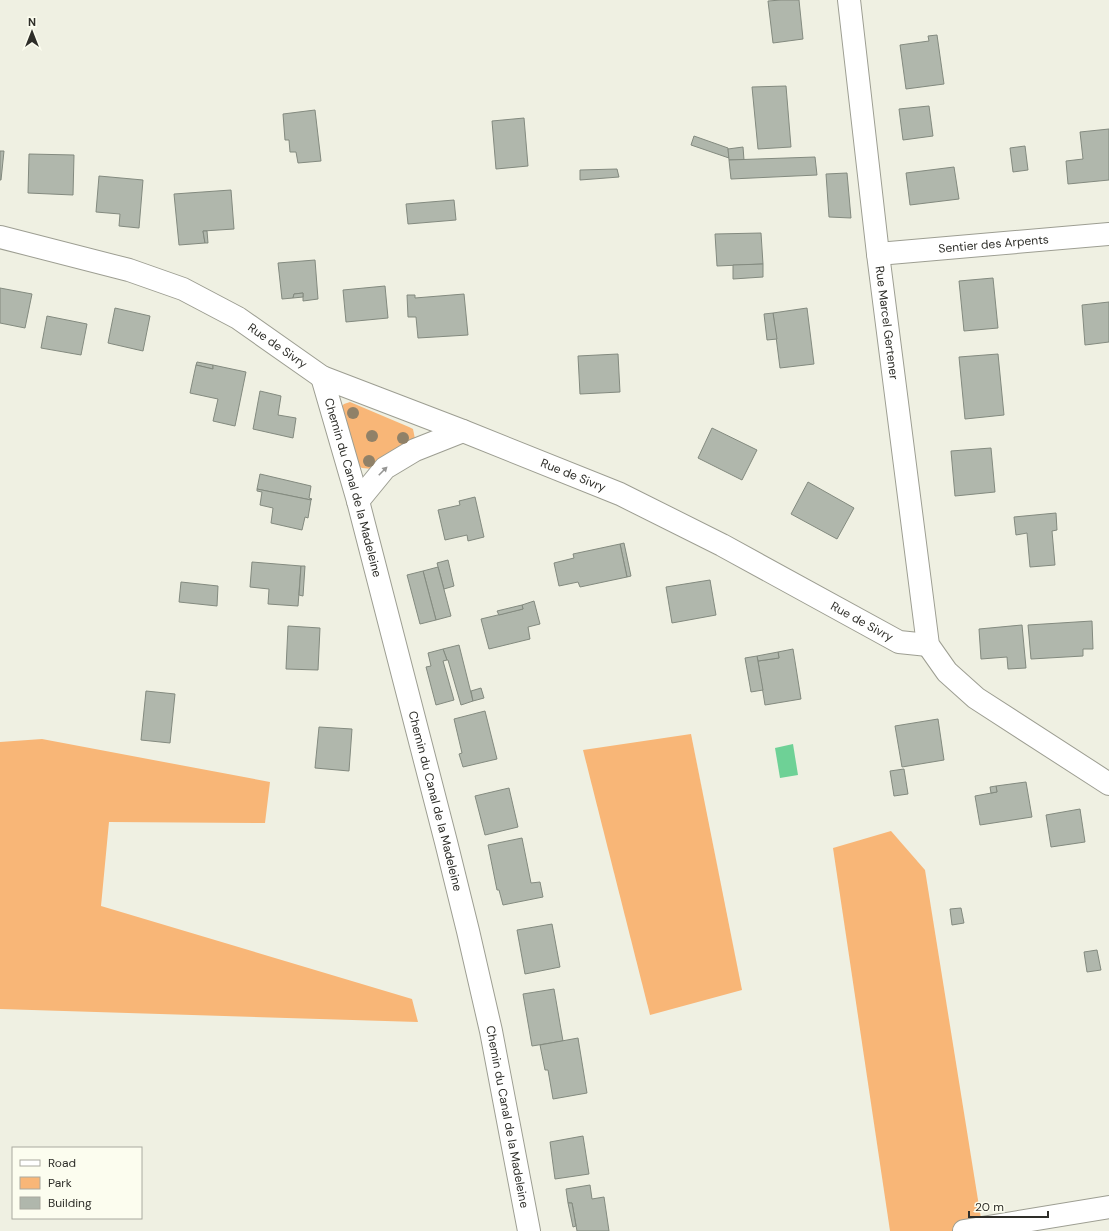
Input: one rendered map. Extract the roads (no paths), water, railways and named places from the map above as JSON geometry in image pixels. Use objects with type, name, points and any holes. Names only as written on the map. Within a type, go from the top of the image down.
[{"type":"street","name":"Rue Marcel Gertener","points":[[849,0],[878,254],[928,644]]},
{"type":"street","name":"Sentier des Arpents","points":[[878,254],[1109,234]]},
{"type":"street","name":"Rue de Sivry","points":[[0,237],[129,270],[183,289],[238,318],[322,377],[463,431],[620,494],[722,545],[899,642],[928,644]]},
{"type":"street","name":"Chemin du Canal de la Madeleine","points":[[322,377],[358,500],[468,931],[492,1039],[529,1231]]},
{"type":"street","points":[[358,500],[385,468],[415,450],[463,431]]},
{"type":"street","points":[[928,644],[947,672],[976,698],[1109,784]]},
{"type":"street","points":[[964,1231],[1109,1207]]}]
